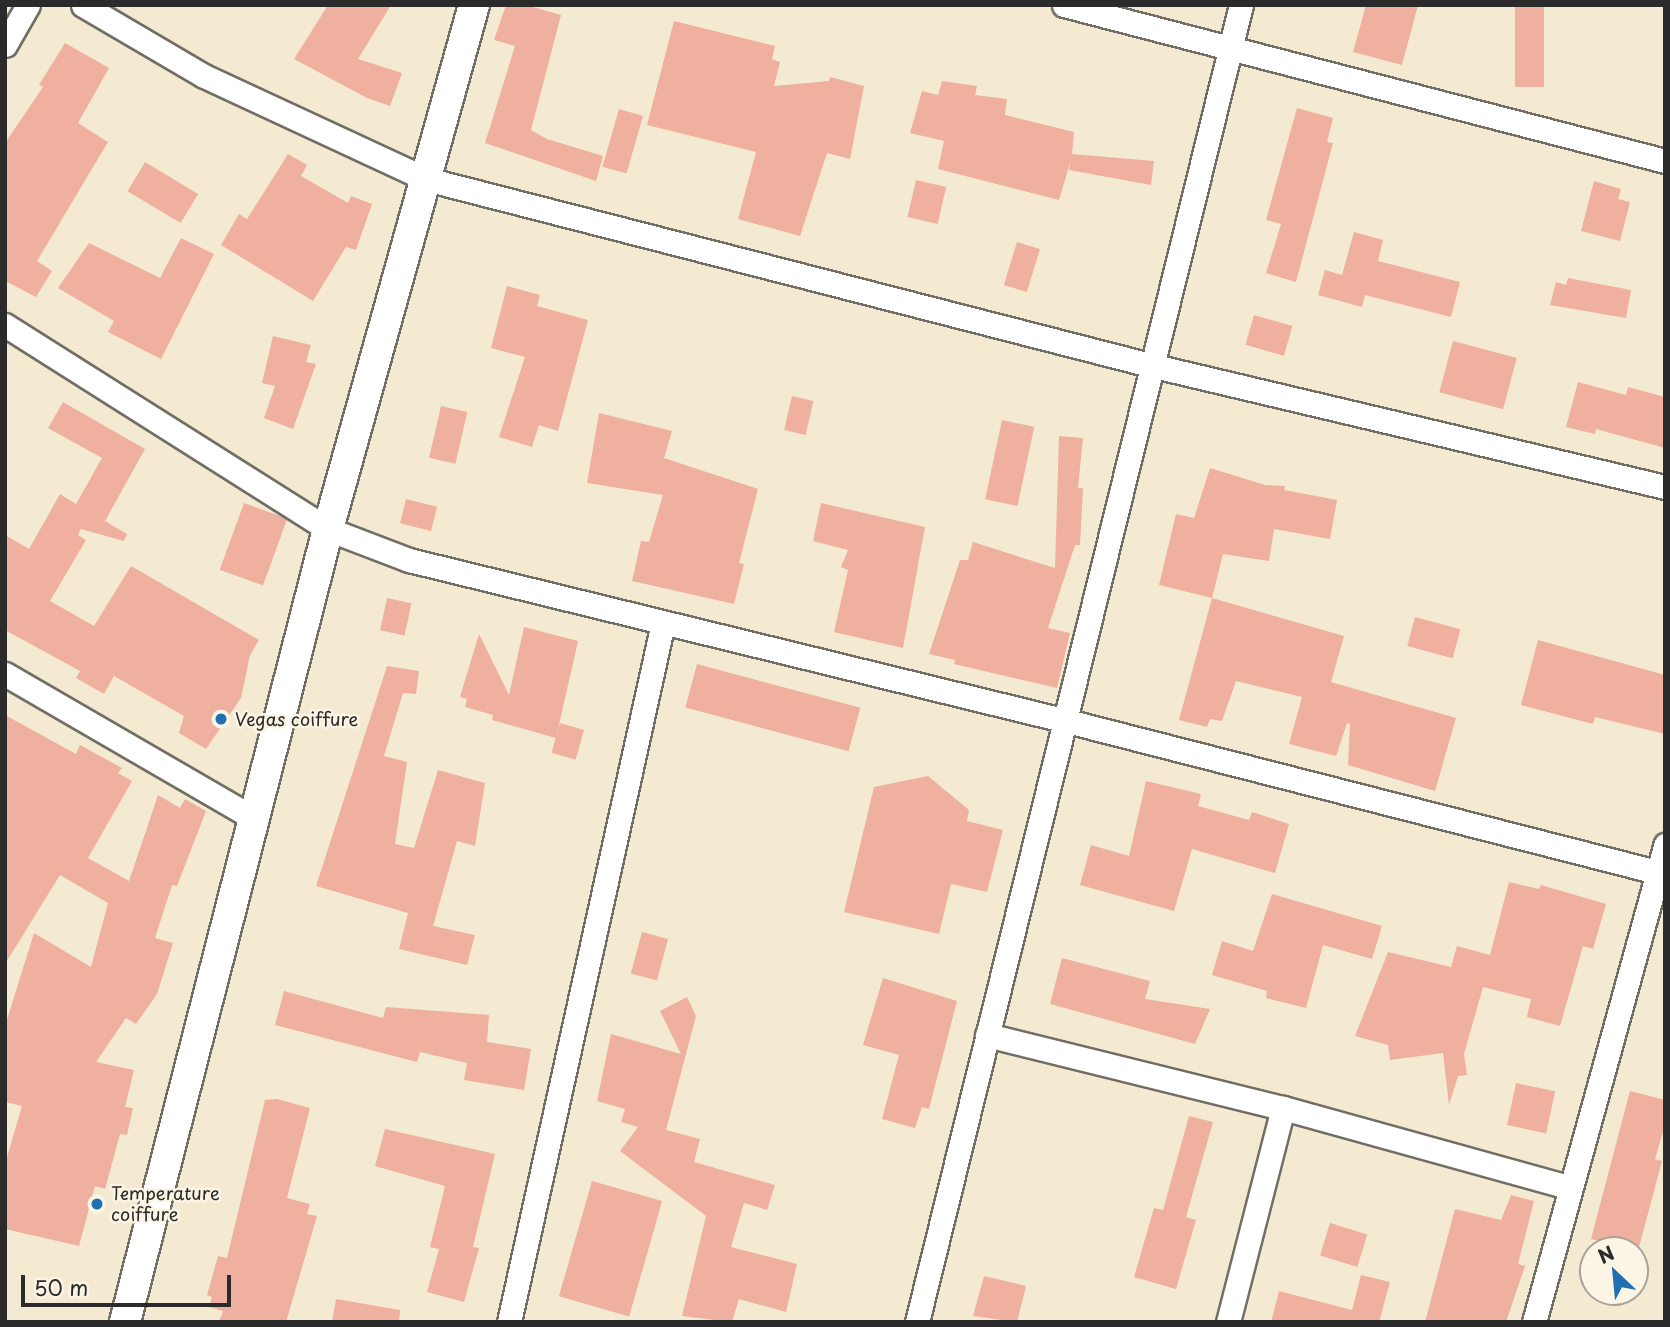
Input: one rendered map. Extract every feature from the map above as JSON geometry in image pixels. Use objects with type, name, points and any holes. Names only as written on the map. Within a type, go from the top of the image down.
[{"type":"street","points":[[5,45],[28,5]]},
{"type":"street","points":[[83,5],[204,76],[426,179],[1150,365],[1665,487]]},
{"type":"street","points":[[125,1322],[328,529],[474,5]]},
{"type":"street","points":[[1064,5],[1665,161]]},
{"type":"street","points":[[917,1322],[1068,721],[1150,365],[1241,5]]},
{"type":"street","points":[[5,325],[328,529],[410,560],[1068,721],[1657,872]]},
{"type":"street","points":[[509,1322],[663,623]]},
{"type":"street","points":[[5,674],[254,819]]},
{"type":"street","points":[[1534,1322],[1567,1187],[1665,845]]},
{"type":"street","points":[[987,1035],[1283,1108],[1567,1187]]},
{"type":"street","points":[[1228,1322],[1283,1108]]},
{"type":"building","points":[[328,5],[391,5],[358,59],[402,73],[390,106],[367,98],[294,59]]},
{"type":"building","points":[[506,5],[526,5],[561,15],[531,130],[547,139],[603,156],[596,181],[485,143],[515,46],[494,40]]},
{"type":"building","points":[[1366,5],[1418,5],[1402,65],[1353,52]]},
{"type":"building","points":[[1515,5],[1544,5],[1544,87],[1515,87]]},
{"type":"building","points":[[674,21],[775,46],[772,59],[780,62],[774,86],[829,81],[830,77],[864,86],[850,159],[827,153],[800,236],[738,219],[756,152],[647,125]]},
{"type":"building","points":[[65,43],[109,68],[78,123],[108,142],[37,261],[52,271],[36,297],[5,281],[5,143],[43,87],[39,85]]},
{"type":"building","points":[[942,81],[977,86],[975,95],[1007,99],[1005,115],[1074,132],[1072,154],[1154,161],[1151,185],[1069,170],[1071,160],[1059,200],[938,169],[944,141],[910,133],[922,91],[938,95]]},
{"type":"building","points":[[1297,108],[1333,118],[1327,142],[1333,143],[1296,282],[1266,273],[1281,224],[1266,220]]},
{"type":"building","points":[[619,109],[643,116],[626,174],[602,167]]},
{"type":"building","points":[[288,154],[307,165],[301,176],[348,203],[351,196],[372,204],[356,250],[346,247],[313,301],[221,245],[239,214],[247,219]]},
{"type":"building","points":[[145,162],[198,194],[181,223],[127,191]]},
{"type":"building","points":[[916,180],[946,187],[938,224],[907,217]]},
{"type":"building","points":[[1594,181],[1621,189],[1618,199],[1630,202],[1620,241],[1581,231]]},
{"type":"building","points":[[1354,232],[1383,240],[1378,261],[1460,282],[1451,317],[1365,295],[1362,307],[1318,295],[1325,270],[1342,275]]},
{"type":"building","points":[[181,238],[214,254],[161,359],[108,332],[114,321],[58,288],[89,243],[160,278]]},
{"type":"building","points":[[1017,242],[1040,249],[1027,292],[1004,285]]},
{"type":"building","points":[[1568,278],[1631,290],[1626,318],[1550,305],[1556,282],[1566,285]]},
{"type":"building","points":[[507,286],[540,295],[537,306],[588,320],[558,431],[539,425],[532,447],[499,437],[525,357],[491,348]]},
{"type":"building","points":[[1254,315],[1292,326],[1284,356],[1245,345]]},
{"type":"building","points":[[273,336],[311,345],[306,362],[316,364],[293,429],[264,418],[275,386],[262,383]]},
{"type":"building","points":[[1453,341],[1517,358],[1503,409],[1439,392]]},
{"type":"building","points":[[1578,382],[1626,395],[1628,387],[1665,397],[1665,448],[1596,429],[1595,434],[1566,427]]},
{"type":"building","points":[[792,396],[813,401],[806,435],[784,430]]},
{"type":"building","points":[[63,402],[145,449],[105,521],[127,534],[124,541],[81,529],[78,535],[86,540],[50,601],[94,626],[131,566],[259,640],[250,655],[241,698],[206,749],[179,733],[184,716],[114,676],[104,694],[76,678],[80,671],[5,630],[5,535],[29,549],[60,494],[76,504],[102,458],[48,428]]},
{"type":"building","points":[[441,406],[467,412],[455,464],[429,458]]},
{"type":"building","points":[[599,413],[672,431],[664,458],[758,489],[739,563],[744,564],[734,604],[632,581],[641,541],[649,542],[663,495],[587,483]]},
{"type":"building","points":[[1002,420],[1034,427],[1017,506],[985,499]]},
{"type":"building","points":[[1059,436],[1083,438],[1078,488],[1083,488],[1080,545],[1075,545],[1048,628],[1070,633],[1057,688],[954,664],[955,660],[929,654],[960,560],[968,560],[973,542],[1055,568]]},
{"type":"building","points":[[1210,468],[1265,485],[1285,486],[1284,490],[1337,500],[1330,539],[1274,529],[1269,561],[1223,554],[1212,598],[1159,585],[1176,514],[1194,518]]},
{"type":"building","points":[[406,499],[437,507],[431,531],[400,523]]},
{"type":"building","points":[[244,503],[287,519],[263,585],[220,570]]},
{"type":"building","points":[[821,503],[925,527],[903,648],[834,632],[848,570],[841,567],[848,550],[813,541]]},
{"type":"building","points":[[387,598],[411,603],[405,635],[380,630]]},
{"type":"building","points":[[1212,598],[1344,636],[1331,682],[1456,718],[1435,791],[1348,765],[1350,724],[1347,723],[1336,756],[1289,744],[1302,697],[1236,681],[1222,721],[1210,719],[1207,727],[1179,720]]},
{"type":"building","points":[[1415,617],[1460,629],[1453,658],[1407,646]]},
{"type":"building","points":[[524,627],[578,641],[556,738],[492,720],[493,715],[465,707],[467,699],[460,697],[479,634],[509,695]]},
{"type":"building","points":[[1538,640],[1665,675],[1665,734],[1595,717],[1593,724],[1521,705]]},
{"type":"building","points":[[697,664],[860,708],[849,751],[685,707]]},
{"type":"building","points":[[387,666],[419,671],[416,694],[403,693],[384,756],[407,762],[395,844],[414,848],[438,770],[485,783],[475,846],[457,841],[433,926],[475,935],[467,965],[399,949],[408,913],[316,886]]},
{"type":"building","points":[[5,715],[76,754],[80,745],[122,768],[118,773],[132,781],[88,858],[129,881],[158,795],[180,808],[185,799],[206,811],[177,886],[172,885],[155,938],[173,943],[157,994],[136,1024],[126,1018],[96,1062],[134,1070],[125,1107],[133,1108],[127,1135],[120,1134],[105,1189],[95,1186],[79,1246],[5,1229],[5,1164],[22,1106],[5,1102],[5,1026],[34,933],[91,967],[108,903],[60,875],[5,964]]},
{"type":"building","points":[[560,723],[584,730],[575,760],[551,753]]},
{"type":"building","points":[[928,776],[969,810],[967,821],[1003,830],[987,892],[951,884],[939,934],[844,912],[874,787]]},
{"type":"building","points":[[1146,781],[1201,794],[1198,806],[1249,820],[1252,812],[1289,824],[1275,873],[1192,849],[1174,911],[1080,885],[1091,845],[1129,856]]},
{"type":"building","points":[[1509,882],[1539,889],[1541,885],[1606,904],[1593,949],[1583,946],[1560,1026],[1527,1017],[1531,999],[1483,987],[1464,1054],[1467,1075],[1458,1076],[1449,1105],[1443,1053],[1390,1060],[1388,1045],[1355,1036],[1388,952],[1451,967],[1457,946],[1490,955]]},
{"type":"building","points":[[1272,894],[1382,926],[1372,959],[1323,945],[1306,1008],[1266,998],[1267,991],[1212,975],[1222,941],[1253,951]]},
{"type":"building","points":[[642,932],[668,939],[657,981],[631,974]]},
{"type":"building","points":[[1062,958],[1150,981],[1145,999],[1210,1009],[1195,1044],[1050,1004]]},
{"type":"building","points":[[883,978],[957,1001],[929,1109],[922,1107],[915,1128],[882,1119],[899,1055],[863,1045]]},
{"type":"building","points":[[284,991],[383,1018],[386,1007],[489,1015],[487,1042],[531,1049],[524,1090],[464,1080],[467,1063],[420,1052],[417,1062],[275,1025]]},
{"type":"building","points":[[687,997],[696,1016],[666,1130],[700,1139],[694,1162],[775,1185],[767,1210],[744,1203],[731,1247],[797,1264],[786,1312],[739,1299],[732,1322],[682,1316],[706,1216],[620,1151],[638,1127],[621,1122],[625,1109],[597,1101],[611,1034],[681,1054],[660,1011]]},
{"type":"building","points":[[1516,1083],[1555,1091],[1546,1133],[1507,1125]]},
{"type":"building","points":[[1630,1091],[1665,1100],[1665,1125],[1655,1159],[1662,1161],[1642,1236],[1592,1236]]},
{"type":"building","points":[[277,1099],[310,1108],[287,1198],[310,1204],[307,1214],[317,1216],[286,1322],[219,1322],[223,1311],[209,1307],[212,1297],[207,1295],[218,1256],[227,1258],[265,1100]]},
{"type":"building","points":[[1189,1116],[1213,1122],[1186,1217],[1196,1220],[1176,1289],[1134,1277],[1154,1208],[1163,1210]]},
{"type":"building","points":[[385,1129],[495,1154],[473,1247],[479,1248],[464,1302],[427,1292],[439,1249],[430,1247],[445,1186],[375,1166]]},
{"type":"building","points":[[592,1181],[662,1201],[629,1316],[559,1296]]},
{"type":"building","points":[[1511,1195],[1534,1201],[1518,1264],[1525,1266],[1506,1322],[1425,1322],[1455,1209],[1501,1220]]},
{"type":"building","points":[[1330,1223],[1367,1234],[1357,1267],[1320,1256]]},
{"type":"building","points":[[1361,1275],[1390,1282],[1379,1322],[1271,1322],[1279,1291],[1352,1310]]},
{"type":"building","points":[[984,1276],[1026,1286],[1017,1322],[973,1316]]},
{"type":"building","points":[[336,1299],[400,1310],[399,1322],[332,1322]]},
{"type":"place","name":"Vegas coiffure","points":[[221,719]]},
{"type":"place","name":"Temperature coiffure","points":[[97,1204]]}]
